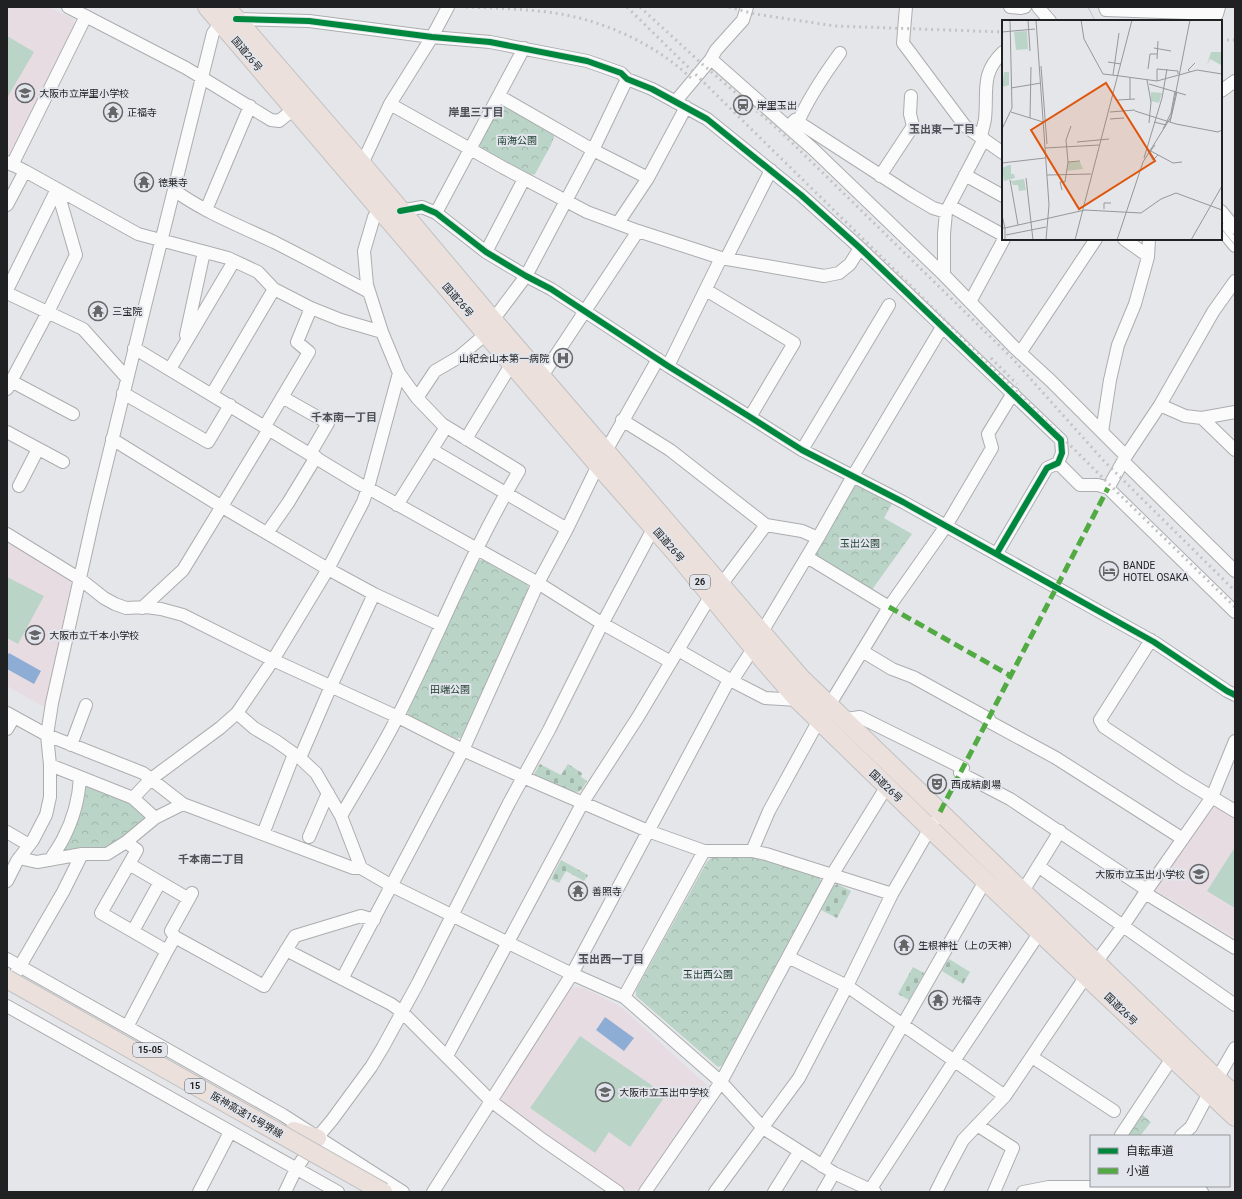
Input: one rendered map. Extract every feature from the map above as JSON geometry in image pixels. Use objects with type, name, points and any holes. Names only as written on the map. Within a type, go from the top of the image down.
[{"type":"highway","name":"国道26号","points":[[207,7],[228,16],[362,164],[400,210],[490,327],[512,363],[602,458],[716,590],[758,640],[798,700],[985,881],[1040,932],[1091,969],[1213,1086],[1235,1117]]},
{"type":"highway","name":"国道26号","points":[[228,16],[294,109],[380,208],[490,327],[542,376],[654,527],[680,558],[716,590]]},
{"type":"highway","name":"国道26号","points":[[758,640],[830,704],[1023,891],[1172,1058],[1213,1086],[1235,1095]]},
{"type":"highway","name":"15-05","points":[[14,967],[61,997],[227,1095],[294,1131],[317,1138]]},
{"type":"highway","name":"阪神高速15号堺線","points":[[7,979],[383,1192]]},
{"type":"highway","name":"阪神高速15号堺線","points":[[7,992],[360,1192]]},
{"type":"street","points":[[68,7],[186,68],[271,120],[279,121],[294,109]]},
{"type":"street","points":[[362,164],[390,104],[432,37],[448,7]]},
{"type":"street","points":[[618,223],[648,178],[681,104],[716,50],[743,20],[747,7]]},
{"type":"street","points":[[906,7],[903,43],[965,126],[1002,152]]},
{"type":"street","points":[[1010,7],[1025,7]]},
{"type":"street","points":[[1038,7],[1049,20]]},
{"type":"street","points":[[1105,7],[1106,10],[1217,14],[1219,7]]},
{"type":"street","points":[[86,16],[10,164],[138,234],[228,258],[258,272],[274,288],[311,308],[341,320],[382,332]]},
{"type":"street","points":[[7,880],[19,858],[33,840],[46,815],[50,797],[50,765],[47,736],[52,704],[80,579],[123,393],[213,33],[228,16],[309,21],[432,37],[490,42],[587,61],[621,73],[627,79],[652,89],[707,119],[801,195],[860,248],[1061,440],[1062,453],[1058,463],[1047,468],[997,553]]},
{"type":"street","points":[[436,213],[524,48]]},
{"type":"street","points":[[793,124],[840,52]]},
{"type":"street","points":[[944,276],[944,234],[948,209],[982,138],[985,120],[988,75],[997,57],[1002,53]]},
{"type":"street","points":[[711,59],[793,124],[911,195],[933,208],[948,209],[1002,234]]},
{"type":"street","points":[[417,398],[435,371],[459,357],[490,327],[526,276],[593,150],[627,79]]},
{"type":"street","points":[[1222,90],[1235,81]]},
{"type":"street","points":[[499,96],[593,150],[648,178]]},
{"type":"street","points":[[880,176],[913,126],[910,114],[911,96]]},
{"type":"street","points":[[390,104],[524,179],[587,212],[638,231],[724,258],[824,276],[839,273],[850,264],[860,248]]},
{"type":"street","points":[[206,210],[250,106]]},
{"type":"street","points":[[793,124],[813,149],[944,276],[1020,353],[1051,381],[1102,432],[1124,459],[1235,571]]},
{"type":"street","points":[[668,366],[706,290],[771,170]]},
{"type":"street","points":[[7,205],[24,171]]},
{"type":"street","points":[[965,175],[1002,195]]},
{"type":"street","points":[[486,252],[524,179]]},
{"type":"street","points":[[58,189],[7,292],[83,329],[127,378]]},
{"type":"street","points":[[58,189],[76,255],[48,312],[9,385],[73,414]]},
{"type":"street","points":[[174,190],[206,210],[290,250],[369,292]]},
{"type":"street","points":[[400,210],[422,206],[436,213],[486,252],[551,289],[668,366],[802,450],[997,553],[1151,640],[1235,695]]},
{"type":"street","points":[[341,816],[398,717],[505,494],[519,471],[442,424],[417,398],[399,373],[382,332],[367,285],[364,251],[374,217],[380,208]]},
{"type":"street","points":[[1222,212],[1235,228]]},
{"type":"street","points":[[1222,230],[1235,246]]},
{"type":"street","points":[[542,376],[638,231]]},
{"type":"street","points":[[970,302],[1003,240]]},
{"type":"street","points":[[1020,353],[1095,240]]},
{"type":"street","points":[[1125,240],[1148,256]]},
{"type":"street","points":[[1102,432],[1110,380],[1118,345],[1135,304],[1148,256],[1149,240]]},
{"type":"street","points":[[183,346],[204,252]]},
{"type":"street","points":[[170,369],[234,261]]},
{"type":"street","points":[[1108,488],[1124,459],[1160,404],[1213,312],[1235,281]]},
{"type":"street","points":[[212,394],[274,288]]},
{"type":"street","points":[[706,290],[794,343],[750,417]]},
{"type":"street","points":[[802,450],[889,305]]},
{"type":"street","points":[[142,608],[183,570],[267,427],[282,397],[309,352],[297,342],[311,308]]},
{"type":"street","points":[[433,1192],[572,974],[648,830],[730,681],[758,640],[853,476],[942,327]]},
{"type":"street","points":[[134,348],[359,484],[538,583],[603,624],[671,662]]},
{"type":"street","points":[[342,979],[463,750],[538,583],[622,420],[658,359]]},
{"type":"street","points":[[466,439],[512,363]]},
{"type":"street","points":[[133,798],[151,779],[220,728],[237,713],[273,660],[328,569],[363,502],[399,373]]},
{"type":"street","points":[[123,393],[208,442],[230,405]]},
{"type":"street","points":[[830,704],[889,607],[946,526],[992,448],[988,434],[1013,393]]},
{"type":"street","points":[[267,533],[288,503],[313,456],[328,423],[282,397]]},
{"type":"street","points":[[1160,404],[1186,416],[1202,418],[1235,412]]},
{"type":"street","points":[[1202,418],[1235,450]]},
{"type":"street","points":[[622,420],[670,450],[766,525],[802,531],[818,538]]},
{"type":"street","points":[[397,505],[446,427]]},
{"type":"street","points":[[7,432],[63,462]]},
{"type":"street","points":[[112,439],[221,507],[328,569],[374,594],[441,625]]},
{"type":"street","points":[[19,486],[38,449]]},
{"type":"street","points":[[432,450],[567,529]]},
{"type":"street","points":[[1058,463],[1080,485],[1098,485],[1108,488],[1235,612]]},
{"type":"street","points":[[448,1056],[583,802],[716,590],[766,525]]},
{"type":"street","points":[[285,1192],[296,1169],[317,1138],[371,1067],[402,1012],[654,527]]},
{"type":"street","points":[[7,534],[80,579],[104,598],[115,604],[126,608],[161,609],[183,615],[273,660],[398,717],[463,750],[648,830],[704,851],[752,851],[766,854],[892,894]]},
{"type":"street","points":[[807,557],[889,607]]},
{"type":"street","points":[[263,834],[297,756],[374,594]]},
{"type":"street","points":[[1151,640],[1100,720],[1104,728],[1182,779],[1235,811]]},
{"type":"street","points":[[678,650],[730,681],[765,698],[798,700]]},
{"type":"street","points":[[862,651],[892,669],[912,677],[1056,758],[1183,839]]},
{"type":"street","points":[[71,745],[86,705]]},
{"type":"street","points":[[237,713],[254,728],[297,756],[316,773],[341,816],[361,868]]},
{"type":"street","points":[[7,729],[10,715],[47,736],[143,773],[183,804],[353,868],[361,868],[392,886],[508,943],[624,997],[721,1082],[763,1128],[834,1173],[873,1191],[954,1061],[1040,932]]},
{"type":"street","points":[[845,720],[860,717],[962,770],[1060,831],[1146,891],[1235,948]]},
{"type":"street","points":[[752,851],[769,811],[819,720]]},
{"type":"street","points":[[936,1192],[963,1140],[1005,1096],[1091,969],[1123,926],[1212,797],[1235,741]]},
{"type":"street","points":[[50,765],[133,798],[155,818]]},
{"type":"street","points":[[50,860],[63,840],[71,822],[78,797],[80,777]]},
{"type":"street","points":[[644,1192],[721,1082],[832,874],[887,786]]},
{"type":"street","points":[[309,837],[328,793]]},
{"type":"street","points":[[19,858],[37,862],[82,854],[107,854],[126,842],[155,818],[183,804]]},
{"type":"street","points":[[715,1192],[799,1078],[847,986],[892,894],[940,812]]},
{"type":"street","points":[[1023,891],[1060,831]]},
{"type":"street","points":[[7,832],[29,845]]},
{"type":"street","points":[[126,842],[137,850],[100,913],[167,951]]},
{"type":"street","points":[[624,997],[704,851]]},
{"type":"street","points":[[7,986],[14,967],[63,892],[82,854]]},
{"type":"street","points":[[129,864],[160,882],[191,896],[171,931],[175,937],[264,986],[295,936],[361,916],[374,920]]},
{"type":"street","points":[[1038,866],[1235,1004]]},
{"type":"street","points":[[822,1166],[985,881]]},
{"type":"street","points":[[133,931],[160,882]]},
{"type":"street","points":[[127,1027],[175,937]]},
{"type":"street","points":[[286,950],[391,1004],[402,1012],[491,1100],[543,1140],[618,1192]]},
{"type":"street","points":[[788,957],[847,986],[903,1023],[954,1061],[1005,1096]]},
{"type":"street","points":[[7,959],[14,967],[127,1027],[283,1115],[403,1192]]},
{"type":"street","points":[[7,1006],[338,1192]]},
{"type":"street","points":[[1182,1135],[1191,1126],[1235,1048]]},
{"type":"street","points":[[1032,1056],[1114,1111]]},
{"type":"street","points":[[1121,1135],[1172,1058]]},
{"type":"street","points":[[977,1125],[1013,1148],[994,1192]]},
{"type":"street","points":[[200,1192],[230,1132]]},
{"type":"street","points":[[774,1192],[799,1152]]},
{"type":"street","points":[[823,1192],[834,1173]]},
{"type":"street","points":[[1023,1192],[1049,1188],[1089,1187],[1187,1189],[1202,1192]]},
{"type":"shaded area","name":"大阪市立岸里小学校","points":[[7,7],[49,7],[74,19],[74,30],[11,156],[7,158]]},
{"type":"shaded area","name":"大阪市立千本小学校","points":[[7,538],[72,579],[74,584],[48,709],[7,686]]},
{"type":"shaded area","name":"大阪市立玉出小学校","points":[[1211,803],[1235,814],[1235,938],[1155,890],[1154,886]]},
{"type":"shaded area","name":"大阪市立玉出中学校","points":[[582,987],[621,1007],[710,1088],[636,1192],[627,1192],[502,1102],[500,1096],[570,988]]},
{"type":"green space","points":[[7,36],[34,52],[7,98]]},
{"type":"green space","name":"南海公園","points":[[506,106],[555,134],[551,145],[535,174],[530,175],[480,148],[479,144],[500,107]]},
{"type":"green space","name":"玉出公園","points":[[853,482],[894,500],[884,518],[912,534],[871,591],[810,555]]},
{"type":"green space","name":"田端公園","points":[[483,559],[527,584],[529,590],[462,737],[457,739],[409,716],[407,711],[476,562]]},
{"type":"green space","points":[[7,577],[44,596],[18,644],[7,638]]},
{"type":"green space","points":[[540,764],[561,775],[568,764],[582,773],[581,777],[587,781],[582,789],[576,793],[537,778],[534,774]]},
{"type":"green space","points":[[85,783],[128,798],[148,819],[114,845],[95,851],[63,855],[63,845]]},
{"type":"green space","points":[[1235,847],[1235,908],[1207,891]]},
{"type":"green space","name":"玉出西公園","points":[[712,857],[758,858],[818,876],[822,882],[723,1065],[718,1067],[636,996],[636,990],[707,862]]},
{"type":"green space","points":[[561,860],[588,875],[584,881],[566,871],[559,883],[551,879]]},
{"type":"green space","points":[[837,884],[851,891],[837,918],[821,910],[832,888]]},
{"type":"green space","points":[[949,959],[970,972],[963,984],[942,971]]},
{"type":"green space","points":[[913,967],[924,973],[909,1000],[898,994]]},
{"type":"green space","points":[[580,1036],[666,1095],[630,1147],[609,1132],[595,1153],[530,1108]]},
{"type":"green space","points":[[1140,1113],[1151,1122],[1141,1135],[1127,1135]]},
{"type":"water","points":[[9,653],[41,671],[34,684],[7,669],[7,656]]},
{"type":"water","points":[[605,1017],[634,1038],[624,1051],[596,1030]]},
{"type":"tram line","points":[[1088,7],[1094,20]]},
{"type":"tram line","points":[[1222,229],[1235,245]]},
{"type":"railway","points":[[466,7],[555,13],[611,28],[663,55],[693,80]]},
{"type":"railway","points":[[627,7],[1235,607]]},
{"type":"railway","points":[[640,7],[701,63],[779,130],[1012,358],[1103,460],[1235,591]]},
{"type":"railway","points":[[729,7],[755,14],[835,26],[1002,32]]},
{"type":"railway","points":[[1222,40],[1235,40]]},
{"type":"railway","points":[[991,358],[1017,384]]},
{"type":"marked path","points":[[940,812],[1108,488]]},
{"type":"marked path","points":[[889,607],[1011,676]]},
{"type":"cycle path","points":[[236,19],[309,21],[432,37],[490,42],[587,61],[621,73],[627,79],[652,89],[707,119],[801,195],[860,248],[1061,440],[1062,453],[1058,463],[1047,468],[997,553]]},
{"type":"cycle path","points":[[400,211],[422,207],[436,213],[486,252],[551,289],[668,366],[802,450],[903,502],[1154,642],[1235,695]]},
{"type":"place","name":"大阪市立岸里小学校","points":[[25,93]]},
{"type":"place","name":"岸里玉出","points":[[743,105]]},
{"type":"place","name":"正福寺","points":[[113,112]]},
{"type":"place","name":"徳乗寺","points":[[144,182]]},
{"type":"place","name":"三宝院","points":[[98,311]]},
{"type":"place","name":"山紀会山本第一病院","points":[[563,358]]},
{"type":"place","name":"BANDE HOTEL OSAKA","points":[[1109,571]]},
{"type":"place","name":"大阪市立千本小学校","points":[[35,635]]},
{"type":"place","name":"西成結劇場","points":[[937,784]]},
{"type":"place","name":"大阪市立玉出小学校","points":[[1199,874]]},
{"type":"place","name":"善照寺","points":[[578,891]]},
{"type":"place","name":"生根神社（上の天神）","points":[[904,945]]},
{"type":"place","name":"光福寺","points":[[938,1000]]},
{"type":"place","name":"大阪市立玉出中学校","points":[[605,1092]]},
{"type":"district","name":"岸里三丁目","points":[[476,112]]},
{"type":"district","name":"玉出東一丁目","points":[[942,129]]},
{"type":"district","name":"千本南一丁目","points":[[344,417]]},
{"type":"district","name":"千本南二丁目","points":[[211,859]]},
{"type":"district","name":"玉出西一丁目","points":[[611,959]]}]
